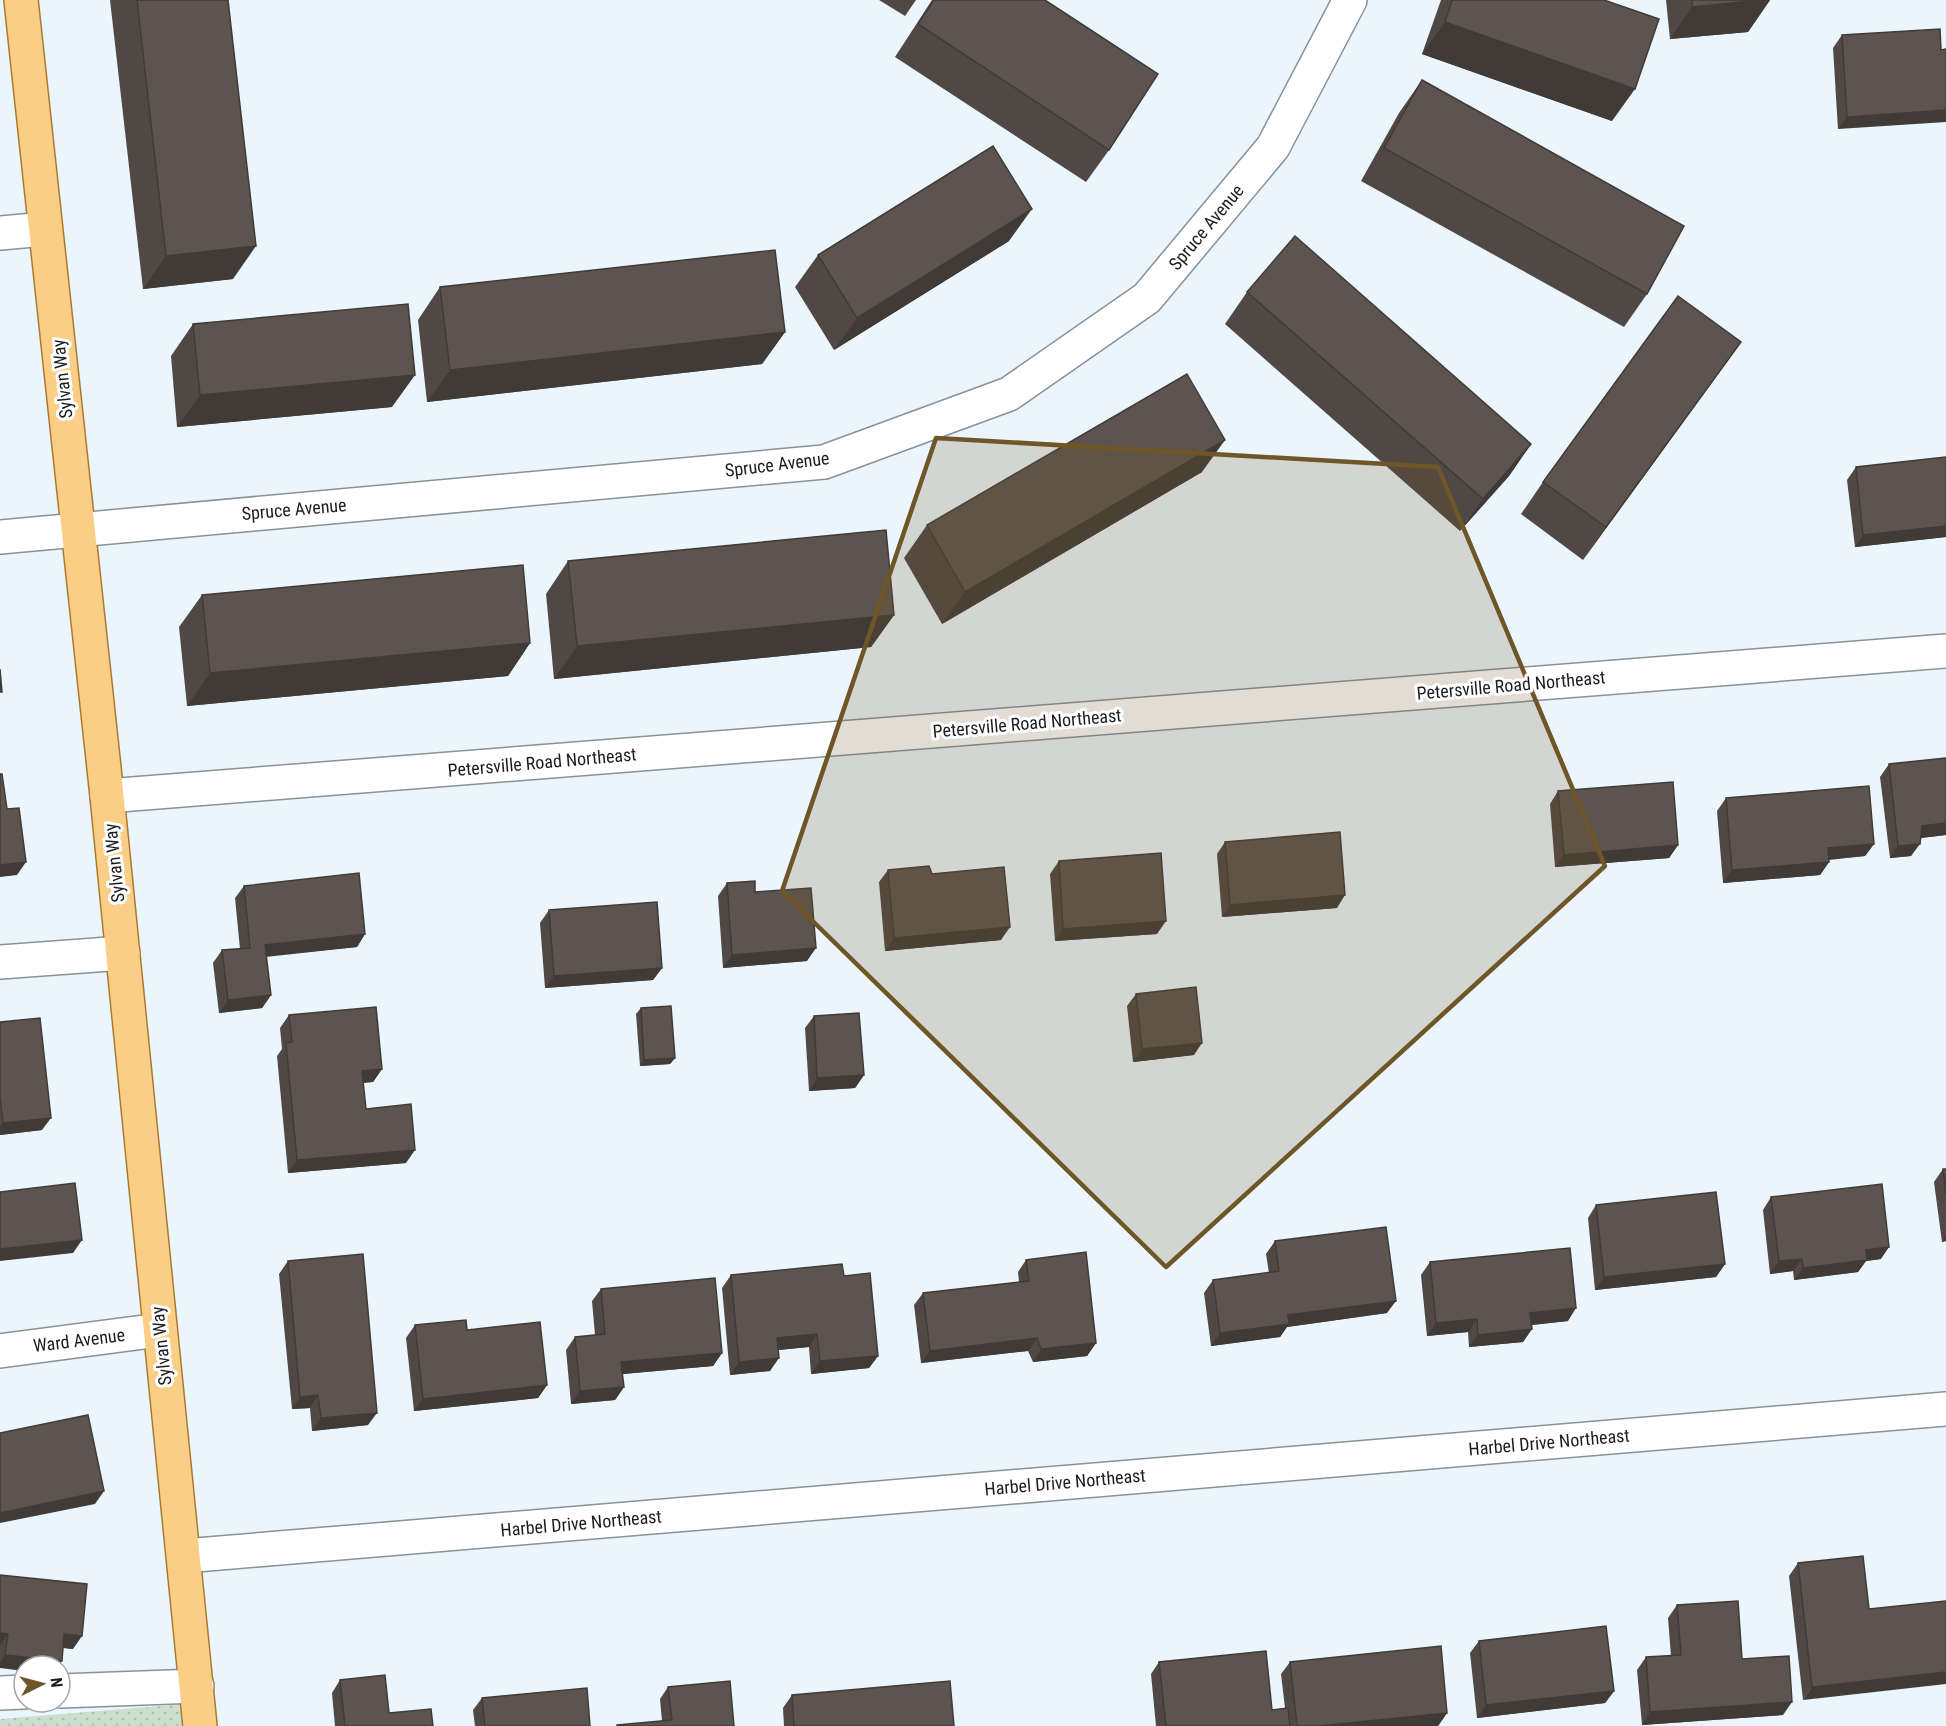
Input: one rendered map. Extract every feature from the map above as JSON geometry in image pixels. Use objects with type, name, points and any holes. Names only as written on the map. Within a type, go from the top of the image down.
[{"type":"main road","name":"Sylvan Way","points":[[21,0],[107,796],[200,1726]]},
{"type":"street","name":"Spruce Avenue","points":[[0,537],[78,528],[824,462],[1009,394],[1147,298],[1273,147],[1350,0]]},
{"type":"street","points":[[0,233],[45,229]]},
{"type":"street","name":"Petersville Road Northeast","points":[[107,796],[1946,651]]},
{"type":"street","points":[[0,962],[123,953]]},
{"type":"street","name":"Ward Avenue","points":[[0,1351],[159,1330]]},
{"type":"street","name":"Harbel Drive Northeast","points":[[184,1556],[1946,1409]]},
{"type":"street","points":[[72,1691],[197,1686]]},
{"type":"highlighted area","points":[[936,438],[1438,467],[1605,866],[1166,1267],[782,891]]},
{"type":"green space","points":[[198,1703],[200,1726],[0,1726],[0,1719]]},
{"type":"building","points":[[137,0],[228,0],[256,246],[166,256]]},
{"type":"building","points":[[934,0],[1045,0],[1158,74],[1109,150],[918,24]]},
{"type":"building","points":[[1452,0],[1604,0],[1659,19],[1635,89],[1445,22]]},
{"type":"building","points":[[1692,0],[1762,0],[1692,7]]},
{"type":"building","points":[[1940,29],[1941,50],[1946,49],[1946,110],[1847,117],[1842,35]]},
{"type":"building","points":[[1422,80],[1684,226],[1647,294],[1384,148]]},
{"type":"building","points":[[993,146],[1032,209],[857,318],[818,255]]},
{"type":"building","points":[[1295,236],[1531,444],[1483,499],[1247,292]]},
{"type":"building","points":[[775,250],[785,332],[450,370],[440,287]]},
{"type":"building","points":[[1678,296],[1741,342],[1606,527],[1543,482]]},
{"type":"building","points":[[408,304],[415,375],[200,395],[193,324]]},
{"type":"building","points":[[1187,374],[1225,440],[965,592],[927,525]]},
{"type":"building","points":[[1946,457],[1946,526],[1863,535],[1856,467]]},
{"type":"building","points":[[886,530],[894,615],[577,646],[568,561]]},
{"type":"building","points":[[523,565],[530,643],[210,673],[202,595]]},
{"type":"building","points":[[0,669],[2,692],[0,692]]},
{"type":"building","points":[[1946,758],[1946,823],[1922,826],[1920,844],[1898,846],[1889,764]]},
{"type":"building","points":[[0,774],[2,774],[7,809],[19,808],[26,862],[0,865]]},
{"type":"building","points":[[1673,782],[1678,845],[1564,855],[1558,791]]},
{"type":"building","points":[[1869,786],[1874,844],[1828,848],[1829,862],[1732,870],[1726,798]]},
{"type":"building","points":[[1340,832],[1345,895],[1230,905],[1225,842]]},
{"type":"building","points":[[1161,853],[1166,921],[1063,929],[1059,861]]},
{"type":"building","points":[[929,866],[932,874],[1004,867],[1010,927],[894,938],[888,870]]},
{"type":"building","points":[[359,873],[365,934],[265,945],[271,995],[228,1000],[222,950],[250,948],[244,886]]},
{"type":"building","points":[[755,881],[755,892],[811,888],[816,948],[732,955],[727,883]]},
{"type":"building","points":[[657,902],[662,968],[554,976],[549,910]]},
{"type":"building","points":[[1196,987],[1202,1043],[1142,1049],[1136,994]]},
{"type":"building","points":[[671,1006],[675,1058],[644,1060],[641,1008]]},
{"type":"building","points":[[376,1007],[382,1069],[362,1071],[366,1109],[411,1104],[415,1150],[297,1160],[286,1043],[292,1042],[289,1015]]},
{"type":"building","points":[[859,1013],[864,1075],[817,1078],[814,1016]]},
{"type":"building","points":[[40,1018],[51,1118],[3,1123],[0,1097],[0,1022]]},
{"type":"building","points":[[1943,1169],[1946,1169],[1946,1194]]},
{"type":"building","points":[[75,1183],[82,1240],[0,1249],[0,1192]]},
{"type":"building","points":[[1882,1184],[1889,1247],[1866,1250],[1867,1260],[1803,1268],[1802,1259],[1779,1261],[1771,1197]]},
{"type":"building","points":[[1716,1192],[1725,1264],[1604,1277],[1596,1205]]},
{"type":"building","points":[[1386,1227],[1396,1301],[1288,1315],[1289,1324],[1220,1333],[1213,1280],[1279,1271],[1275,1241]]},
{"type":"building","points":[[1570,1248],[1576,1308],[1530,1313],[1532,1329],[1478,1335],[1477,1319],[1436,1323],[1430,1262]]},
{"type":"building","points":[[1086,1252],[1096,1343],[1041,1349],[1037,1338],[930,1351],[923,1293],[1029,1281],[1026,1260]]},
{"type":"building","points":[[363,1254],[377,1413],[321,1418],[318,1395],[300,1397],[288,1261]]},
{"type":"building","points":[[842,1264],[844,1276],[870,1273],[878,1356],[820,1361],[817,1334],[777,1338],[779,1358],[739,1362],[731,1275]]},
{"type":"building","points":[[715,1278],[722,1353],[621,1362],[624,1387],[580,1391],[575,1337],[605,1334],[601,1289]]},
{"type":"building","points":[[466,1320],[467,1330],[540,1322],[547,1385],[423,1399],[415,1325]]},
{"type":"building","points":[[88,1415],[104,1491],[0,1513],[0,1433]]},
{"type":"building","points":[[1863,1556],[1869,1609],[1946,1601],[1946,1672],[1812,1687],[1798,1563]]},
{"type":"building","points":[[0,1575],[87,1584],[82,1636],[64,1634],[63,1654],[5,1655],[8,1634],[0,1633]]},
{"type":"building","points":[[1738,1601],[1742,1659],[1789,1656],[1792,1702],[1650,1712],[1646,1657],[1681,1655],[1677,1605]]},
{"type":"building","points":[[1606,1626],[1614,1691],[1486,1705],[1479,1641]]},
{"type":"building","points":[[1441,1646],[1447,1713],[1319,1726],[1297,1726],[1290,1662]]},
{"type":"building","points":[[1266,1651],[1272,1710],[1288,1708],[1290,1726],[1166,1726],[1159,1662]]},
{"type":"building","points":[[385,1675],[389,1713],[431,1709],[433,1726],[345,1726],[340,1680]]},
{"type":"building","points":[[730,1681],[734,1726],[617,1726],[672,1720],[668,1687]]},
{"type":"building","points":[[950,1681],[954,1726],[794,1726],[792,1695]]},
{"type":"building","points":[[587,1688],[590,1726],[485,1726],[482,1698]]}]
